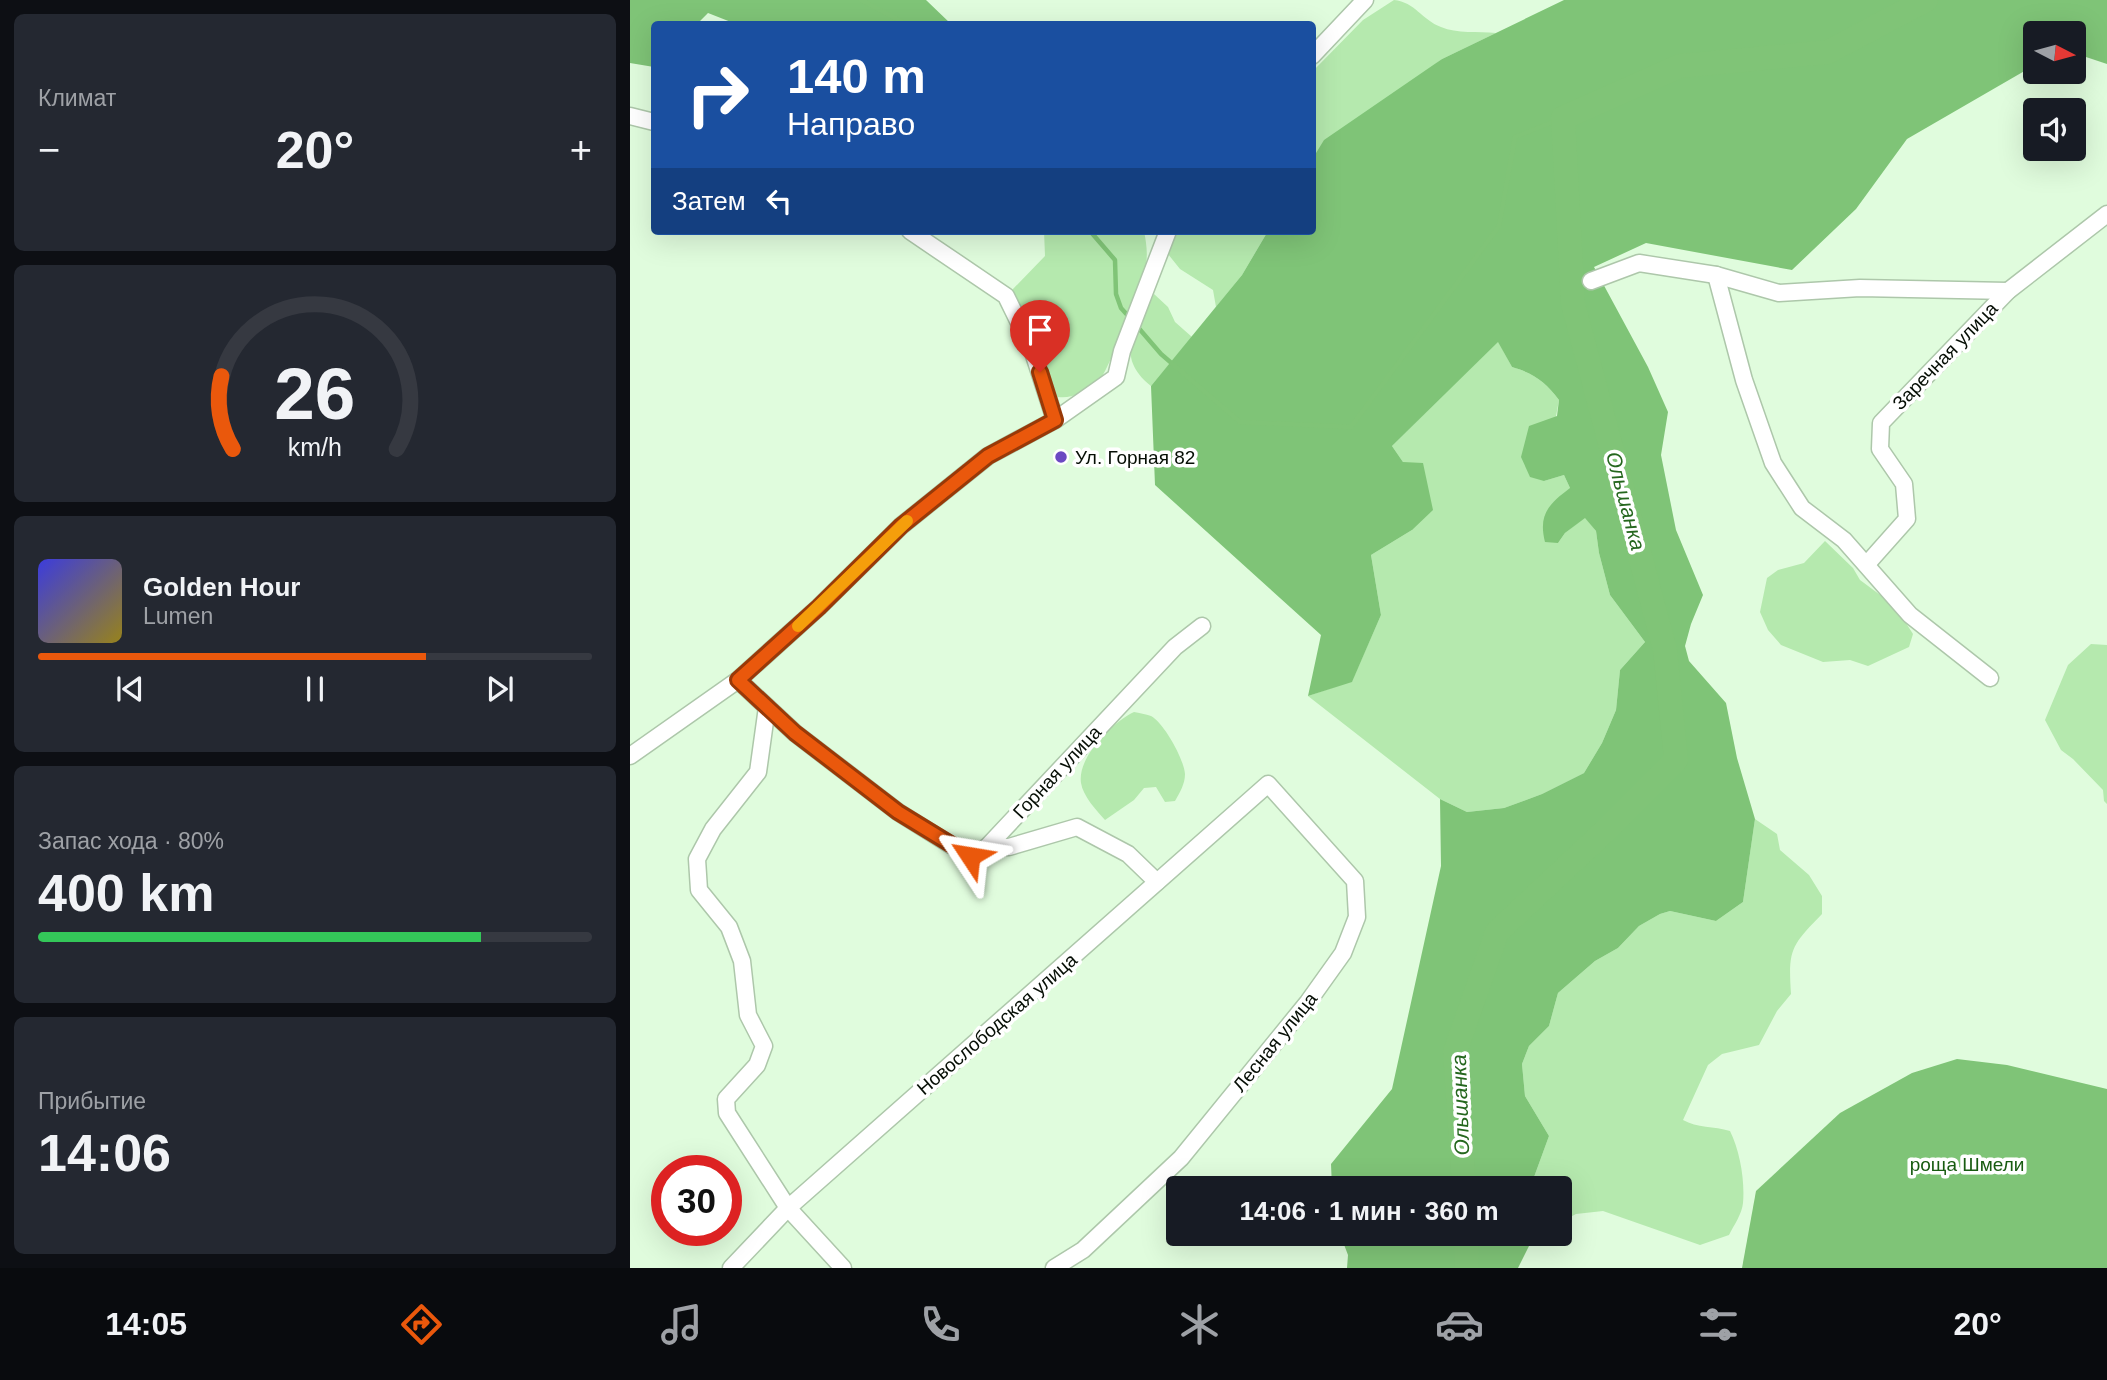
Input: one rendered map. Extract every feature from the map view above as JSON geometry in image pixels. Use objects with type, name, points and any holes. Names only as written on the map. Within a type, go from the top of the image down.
[{"type":"street","points":[[1316,52],[1365,0]]},
{"type":"street","points":[[630,116],[651,121]]},
{"type":"street","name":"Заречная улица","points":[[1867,564],[1907,519],[1904,484],[1880,449],[1881,422],[2008,291],[2107,215]]},
{"type":"street","points":[[916,235],[1006,296],[1032,349],[1055,420]]},
{"type":"street","points":[[630,756],[738,680],[819,607],[901,526],[988,456],[1055,420],[1116,377],[1122,351],[1166,235]]},
{"type":"street","points":[[1591,281],[1639,263],[1716,275],[1779,293],[1860,288],[2008,291]]},
{"type":"street","points":[[1716,275],[1744,380],[1773,463],[1802,508],[1844,540],[1910,615],[1990,678]]},
{"type":"street","name":"Горная улица","points":[[987,847],[1175,647],[1202,626]]},
{"type":"street","points":[[738,680],[795,733],[898,812],[970,856],[987,847],[1009,848],[1077,827],[1128,854],[1157,883]]},
{"type":"street","points":[[767,708],[758,772],[713,829],[697,859],[699,890],[729,927],[742,961],[748,1015],[764,1046],[757,1065],[726,1099],[727,1114],[788,1208],[843,1268]]},
{"type":"street","name":"Новослободская улица","points":[[731,1268],[788,1208],[1268,784]]},
{"type":"street","name":"Лесная улица","points":[[1054,1268],[1083,1250],[1181,1158],[1308,1002],[1343,953],[1357,917],[1355,881],[1268,784]]},
{"type":"green space","points":[[630,0],[926,0],[948,21],[728,21],[708,13],[700,21],[651,21],[651,66],[630,63]]},
{"type":"green space","points":[[1394,0],[1408,4],[1434,24],[1447,29],[1496,33],[1442,59],[1316,156],[1316,68],[1363,20]]},
{"type":"green space","points":[[1564,0],[2107,0],[2107,64],[2086,57],[2086,21],[2023,21],[2023,72],[1907,139],[1856,209],[1792,270],[1646,243],[1594,267],[1648,367],[1668,412],[1661,455],[1676,530],[1703,595],[1685,646],[1689,661],[1726,703],[1737,758],[1755,819],[1743,902],[1716,921],[1670,911],[1660,914],[1639,926],[1618,948],[1595,961],[1558,993],[1549,1026],[1529,1046],[1522,1064],[1525,1096],[1549,1136],[1534,1176],[1332,1176],[1331,1164],[1392,1089],[1441,866],[1440,799],[1467,812],[1504,808],[1542,794],[1584,773],[1602,743],[1616,710],[1620,670],[1645,642],[1610,595],[1596,531],[1585,518],[1565,533],[1558,543],[1545,542],[1543,524],[1547,510],[1570,488],[1564,475],[1544,481],[1530,477],[1521,457],[1529,426],[1557,416],[1559,400],[1538,379],[1512,367],[1498,342],[1392,446],[1403,462],[1423,463],[1433,510],[1412,530],[1371,555],[1381,615],[1352,682],[1308,696],[1321,635],[1155,485],[1151,386],[1242,275],[1266,235],[1316,235],[1316,153],[1324,140],[1442,59]]},
{"type":"green space","points":[[1044,235],[1145,235],[1147,260],[1143,274],[1104,373],[1099,381],[1089,388],[1065,397],[1054,396],[1041,342],[1012,290],[1045,256]]},
{"type":"green space","points":[[1175,235],[1266,235],[1242,275],[1216,307],[1213,290],[1180,269],[1168,254]]},
{"type":"green space","points":[[1154,294],[1168,307],[1175,322],[1192,337],[1151,386],[1133,364],[1131,353],[1136,331]]},
{"type":"green space","points":[[1498,341],[1512,367],[1538,379],[1559,400],[1544,481],[1564,475],[1570,488],[1558,543],[1565,533],[1585,517],[1596,531],[1610,595],[1645,642],[1620,670],[1616,710],[1602,743],[1584,773],[1542,794],[1504,808],[1467,812],[1440,799],[1308,696],[1352,681],[1381,615],[1371,555],[1412,530],[1403,462],[1392,446]]},
{"type":"green space","points":[[1825,541],[1853,568],[1860,580],[1895,606],[1913,634],[1909,647],[1868,666],[1850,660],[1823,662],[1781,645],[1768,630],[1760,612],[1767,578],[1778,570],[1804,563]]},
{"type":"green space","points":[[2091,644],[2107,645],[2107,804],[2103,790],[2061,750],[2045,720],[2068,665]]},
{"type":"green space","points":[[1134,712],[1151,716],[1167,733],[1184,767],[1184,781],[1175,801],[1165,802],[1156,787],[1144,788],[1134,800],[1105,820],[1084,793],[1081,773],[1090,752],[1098,742],[1116,724]]},
{"type":"green space","points":[[1755,819],[1777,834],[1780,850],[1809,875],[1822,896],[1822,914],[1794,949],[1790,967],[1791,994],[1777,1011],[1759,1045],[1722,1054],[1708,1065],[1683,1120],[1730,1131],[1739,1157],[1743,1185],[1742,1207],[1738,1219],[1729,1235],[1700,1245],[1603,1211],[1572,1216],[1572,1176],[1534,1176],[1549,1136],[1525,1096],[1522,1064],[1529,1046],[1549,1026],[1558,993],[1595,961],[1618,948],[1639,926],[1670,911],[1716,921],[1743,902]]},
{"type":"green space","name":"роща Шмели","points":[[1957,1059],[2007,1065],[2107,1089],[2107,1268],[1742,1268],[1756,1191],[1840,1113],[1912,1073]]},
{"type":"green space","points":[[1345,1246],[1529,1246],[1518,1268],[1347,1268],[1348,1255]]},
{"type":"waterway","points":[[861,0],[900,21]]},
{"type":"waterway","name":"Ольшанка","points":[[1463,1176],[1455,1052],[1497,932],[1676,760],[1665,650],[1573,304],[1563,118],[1680,66],[1828,52],[1926,0]]},
{"type":"waterway","points":[[1136,325],[1161,354],[1240,422],[1351,427],[1499,226],[1515,137],[1563,118]]},
{"type":"waterway","points":[[1093,235],[1115,260],[1116,294],[1121,308],[1130,318]]},
{"type":"waterway","name":"Ольшанка","points":[[1466,1246],[1467,1268]]},
{"type":"slow traffic","points":[[798,626],[907,521]]},
{"type":"place","name":"Ул. Горная 82","points":[[1061,457]]},
{"type":"route","points":[[970,856],[898,812],[795,733],[738,680],[819,607],[901,526],[988,456],[1055,420],[1040,372]]}]
